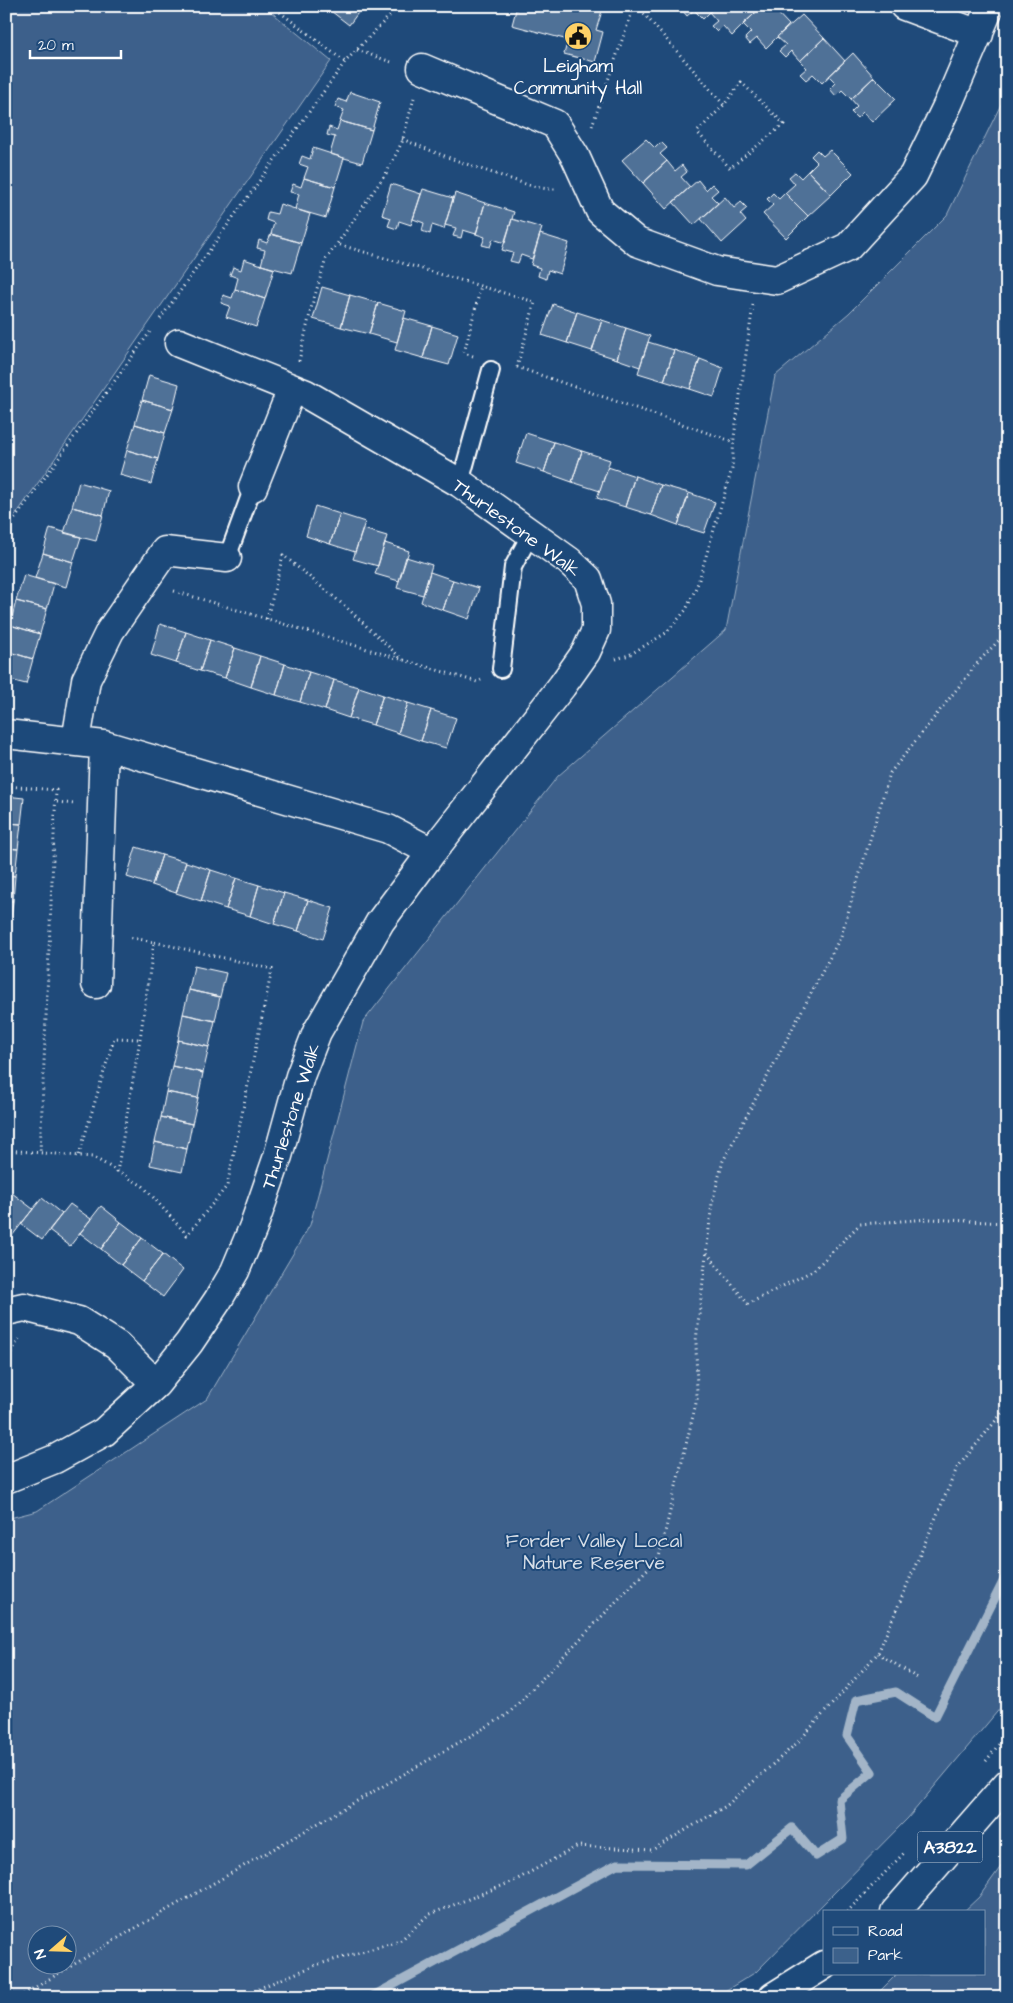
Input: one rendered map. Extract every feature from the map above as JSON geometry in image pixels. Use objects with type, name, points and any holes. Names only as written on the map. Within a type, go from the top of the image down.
[{"type":"street","points":[[904,6],[979,34]]},
{"type":"street","points":[[422,68],[555,124],[582,172],[600,211],[636,242],[717,271],[777,280],[848,247],[913,176],[937,127],[990,6]]},
{"type":"street","name":"Thurlestone Walk","points":[[6,1479],[55,1458],[104,1432],[156,1384],[189,1343],[235,1271],[253,1228],[278,1156],[300,1076],[316,1032],[380,922],[575,667],[586,652],[596,630],[596,604],[588,579],[568,561],[460,483],[306,394],[179,343]]},
{"type":"street","points":[[252,486],[292,388]]},
{"type":"street","points":[[76,742],[86,680],[110,632],[165,551],[227,558]]},
{"type":"street","points":[[6,734],[104,745],[388,829],[432,852]]},
{"type":"street","points":[[96,984],[104,745]]},
{"type":"street","points":[[6,1310],[24,1308],[79,1321],[117,1345],[156,1384]]},
{"type":"street","name":"A3822","points":[[897,1910],[1007,1784]]},
{"type":"street","points":[[772,1997],[823,1966]]},
{"type":"lane","points":[[460,483],[492,366]]},
{"type":"lane","points":[[227,558],[252,486]]},
{"type":"lane","points":[[501,669],[513,567],[530,535]]},
{"type":"path","points":[[272,6],[345,62]]},
{"type":"path","points":[[6,531],[345,62],[398,6]]},
{"type":"path","points":[[635,6],[724,105]]},
{"type":"path","points":[[402,139],[453,159],[546,190],[564,188],[582,172],[635,6]]},
{"type":"path","points":[[292,388],[312,305],[326,260],[388,172],[402,139],[422,68],[408,68],[357,50]]},
{"type":"path","points":[[741,82],[784,124],[730,168],[697,132],[724,105],[741,82]]},
{"type":"path","points":[[337,244],[535,302],[517,367]]},
{"type":"path","points":[[575,667],[629,655],[666,633],[686,610],[698,583],[732,469],[734,442],[758,277]]},
{"type":"path","points":[[481,286],[464,353],[492,366],[517,367],[734,442]]},
{"type":"path","points":[[267,619],[283,556],[346,607],[403,660]]},
{"type":"path","points":[[144,581],[477,682],[501,669]]},
{"type":"path","points":[[19,1997],[506,1715],[659,1556],[697,1399],[696,1341],[712,1203],[723,1161],[840,936],[890,773],[980,660],[1007,632]]},
{"type":"path","points":[[6,786],[56,790],[40,1153]]},
{"type":"path","points":[[6,1150],[93,1157],[143,1186],[187,1235],[227,1186],[272,969],[154,942],[97,932]]},
{"type":"path","points":[[117,1172],[140,1039],[154,942]]},
{"type":"path","points":[[80,1155],[114,1038],[140,1039]]},
{"type":"path","points":[[707,1252],[748,1304],[814,1270],[860,1224],[929,1219],[1007,1223]]},
{"type":"path","points":[[253,1997],[260,1988],[316,1965],[400,1941],[428,1915],[514,1881],[578,1846],[652,1850],[726,1806],[798,1742],[878,1653],[957,1468],[1007,1407]]},
{"type":"path","points":[[878,1653],[919,1679]]},
{"type":"green space","points":[[6,6],[264,6],[331,61],[6,529]]},
{"type":"green space","name":"Forder Valley Local Nature Reserve","points":[[1007,92],[1007,1700],[908,1818],[756,1972],[715,1997],[6,1997],[6,1519],[37,1511],[207,1399],[310,1225],[363,1022],[558,776],[726,630],[775,376],[849,313],[947,215]]},
{"type":"green space","points":[[1007,1858],[1007,1997],[874,1997],[895,1976],[986,1976],[986,1910],[965,1910],[979,1897]]},
{"type":"building","points":[[328,6],[363,6],[349,25],[327,8]]},
{"type":"building","name":"Leigham Community Hall","points":[[517,6],[585,6],[602,11],[596,30],[603,32],[595,62],[564,54],[568,40],[512,25]]},
{"type":"building","points":[[686,6],[716,6],[703,19],[694,10],[687,16],[682,10]]},
{"type":"building","points":[[716,6],[749,6],[755,13],[732,36],[723,26],[717,32],[711,26],[717,21],[709,12]]},
{"type":"building","points":[[763,6],[771,6],[789,25],[766,48],[757,38],[750,44],[745,38],[751,32],[743,24]]},
{"type":"building","points":[[802,15],[824,38],[800,61],[791,51],[785,57],[779,51],[786,45],[777,37]]},
{"type":"building","points":[[824,38],[845,61],[822,83],[813,74],[806,80],[800,74],[807,68],[800,61]]},
{"type":"building","points":[[853,53],[874,77],[851,99],[842,90],[836,96],[830,89],[836,83],[829,76]]},
{"type":"building","points":[[874,77],[896,99],[872,122],[863,112],[857,118],[851,112],[857,106],[851,99]]},
{"type":"building","points":[[350,92],[380,102],[372,130],[340,121],[344,110],[335,107],[338,99],[346,102]]},
{"type":"building","points":[[340,121],[372,130],[362,163],[330,154],[335,137],[327,135],[329,127],[337,130]]},
{"type":"building","points":[[646,139],[655,148],[661,142],[667,148],[660,154],[667,161],[643,183],[622,160]]},
{"type":"building","points":[[313,148],[344,158],[335,187],[304,178],[308,167],[299,164],[302,156],[310,159]]},
{"type":"building","points":[[817,150],[823,156],[830,150],[853,173],[831,195],[808,171],[817,162],[811,156]]},
{"type":"building","points":[[667,161],[675,171],[682,165],[687,172],[681,177],[690,187],[666,209],[643,183]]},
{"type":"building","points":[[808,171],[831,195],[808,216],[785,193],[795,184],[789,177],[795,172],[801,178]]},
{"type":"building","points":[[304,178],[335,187],[326,218],[295,209],[299,194],[290,192],[293,184],[301,187]]},
{"type":"building","points":[[698,180],[706,190],[712,184],[718,190],[711,196],[718,203],[694,225],[673,202]]},
{"type":"building","points":[[391,184],[421,194],[411,225],[399,221],[397,229],[388,226],[391,218],[382,215]]},
{"type":"building","points":[[423,189],[453,198],[444,229],[432,225],[430,234],[422,231],[424,223],[413,219]]},
{"type":"building","points":[[455,193],[485,203],[476,234],[463,230],[461,238],[453,236],[456,228],[445,225]]},
{"type":"building","points":[[773,193],[779,199],[785,193],[808,216],[786,238],[763,214],[773,205],[767,199]]},
{"type":"building","points":[[725,197],[734,208],[741,202],[747,208],[740,214],[746,221],[722,243],[701,219]]},
{"type":"building","points":[[485,203],[514,212],[505,243],[493,239],[490,247],[482,245],[485,237],[476,234]]},
{"type":"building","points":[[280,204],[310,214],[301,243],[271,234],[274,223],[266,220],[268,212],[277,214]]},
{"type":"building","points":[[512,219],[542,228],[532,259],[521,255],[518,263],[510,261],[513,253],[502,250]]},
{"type":"building","points":[[271,234],[301,243],[292,273],[261,265],[265,250],[257,248],[259,240],[267,243]]},
{"type":"building","points":[[540,234],[569,243],[560,274],[548,270],[546,279],[538,276],[540,268],[531,265]]},
{"type":"building","points":[[244,259],[274,269],[265,299],[235,289],[238,278],[230,275],[233,267],[241,270]]},
{"type":"building","points":[[322,287],[350,295],[341,327],[313,319]]},
{"type":"building","points":[[235,289],[265,299],[256,327],[226,317],[230,306],[221,303],[223,295],[232,298]]},
{"type":"building","points":[[350,295],[378,303],[369,334],[341,327]]},
{"type":"building","points":[[378,303],[406,311],[397,342],[369,334]]},
{"type":"building","points":[[553,304],[577,312],[567,343],[542,335]]},
{"type":"building","points":[[577,312],[602,320],[592,351],[567,343]]},
{"type":"building","points":[[404,318],[432,326],[423,358],[395,350]]},
{"type":"building","points":[[602,320],[626,328],[617,359],[592,351]]},
{"type":"building","points":[[432,326],[458,334],[449,365],[423,358]]},
{"type":"building","points":[[626,328],[650,336],[640,367],[617,359]]},
{"type":"building","points":[[648,342],[674,350],[664,381],[638,373]]},
{"type":"building","points":[[674,350],[700,359],[690,389],[664,381]]},
{"type":"building","points":[[700,359],[723,368],[714,397],[690,389]]},
{"type":"building","points":[[149,375],[179,384],[173,409],[142,400]]},
{"type":"building","points":[[142,400],[173,409],[165,433],[135,424]]},
{"type":"building","points":[[135,424],[165,433],[158,459],[127,450]]},
{"type":"building","points":[[526,433],[554,442],[544,472],[516,463]]},
{"type":"building","points":[[554,442],[582,451],[572,482],[544,472]]},
{"type":"building","points":[[127,450],[158,459],[151,484],[120,475]]},
{"type":"building","points":[[582,451],[610,460],[600,491],[572,482]]},
{"type":"building","points":[[608,467],[635,476],[625,507],[597,498]]},
{"type":"building","points":[[635,476],[661,485],[651,515],[625,507]]},
{"type":"building","points":[[79,482],[109,491],[103,515],[72,507]]},
{"type":"building","points":[[661,485],[689,493],[678,525],[651,515]]},
{"type":"building","points":[[689,493],[715,502],[704,533],[678,525]]},
{"type":"building","points":[[315,506],[340,514],[330,544],[306,536]]},
{"type":"building","points":[[72,507],[103,515],[96,541],[64,533]]},
{"type":"building","points":[[340,514],[365,522],[355,552],[330,544]]},
{"type":"building","points":[[50,528],[81,537],[73,562],[43,553]]},
{"type":"building","points":[[363,529],[387,536],[378,566],[353,559]]},
{"type":"building","points":[[385,543],[409,551],[399,581],[375,574]]},
{"type":"building","points":[[43,553],[73,562],[66,587],[35,578]]},
{"type":"building","points":[[406,557],[432,565],[423,595],[397,588]]},
{"type":"building","points":[[430,572],[453,580],[443,610],[421,602]]},
{"type":"building","points":[[24,575],[54,584],[47,609],[16,601]]},
{"type":"building","points":[[453,580],[479,588],[469,619],[443,610]]},
{"type":"building","points":[[16,601],[47,609],[40,634],[10,625]]},
{"type":"building","points":[[160,624],[186,632],[176,663],[151,655]]},
{"type":"building","points":[[10,625],[40,634],[33,659],[6,651],[6,636]]},
{"type":"building","points":[[186,632],[210,640],[200,671],[176,663]]},
{"type":"building","points":[[210,640],[235,648],[225,678],[200,671]]},
{"type":"building","points":[[235,648],[260,656],[251,687],[225,678]]},
{"type":"building","points":[[6,651],[33,659],[26,684],[6,679]]},
{"type":"building","points":[[260,656],[285,664],[276,695],[251,687]]},
{"type":"building","points":[[285,664],[309,672],[300,702],[276,695]]},
{"type":"building","points":[[309,672],[334,680],[325,710],[300,702]]},
{"type":"building","points":[[334,680],[359,687],[349,718],[325,710]]},
{"type":"building","points":[[359,687],[383,695],[373,725],[349,718]]},
{"type":"building","points":[[383,695],[408,703],[398,733],[373,725]]},
{"type":"building","points":[[408,703],[431,710],[421,741],[398,733]]},
{"type":"building","points":[[431,710],[456,718],[446,748],[421,741]]},
{"type":"building","points":[[6,796],[24,798],[21,824],[6,823]]},
{"type":"building","points":[[6,823],[21,824],[18,849],[6,848]]},
{"type":"building","points":[[136,847],[162,855],[152,885],[127,877]]},
{"type":"building","points":[[6,848],[18,849],[15,876],[6,875]]},
{"type":"building","points":[[162,855],[186,862],[176,893],[152,885]]},
{"type":"building","points":[[186,862],[211,870],[201,901],[176,893]]},
{"type":"building","points":[[211,870],[236,878],[226,909],[201,901]]},
{"type":"building","points":[[6,875],[15,876],[13,901],[6,901]]},
{"type":"building","points":[[236,878],[259,885],[250,916],[226,909]]},
{"type":"building","points":[[259,885],[284,893],[274,924],[250,916]]},
{"type":"building","points":[[284,893],[308,900],[298,931],[274,924]]},
{"type":"building","points":[[308,900],[333,908],[323,939],[298,931]]},
{"type":"building","points":[[6,901],[13,901],[10,926],[6,926]]},
{"type":"building","points":[[6,926],[10,926],[7,952],[6,952]]},
{"type":"building","points":[[194,966],[226,973],[220,997],[189,990]]},
{"type":"building","points":[[189,990],[220,997],[215,1021],[183,1014]]},
{"type":"building","points":[[183,1014],[215,1021],[209,1047],[178,1040]]},
{"type":"building","points":[[178,1040],[209,1047],[203,1073],[172,1066]]},
{"type":"building","points":[[172,1066],[203,1073],[198,1098],[166,1092]]},
{"type":"building","points":[[166,1092],[198,1098],[192,1124],[161,1117]]},
{"type":"building","points":[[161,1117],[192,1124],[187,1149],[155,1142]]},
{"type":"building","points":[[155,1142],[187,1149],[182,1172],[150,1165]]},
{"type":"building","points":[[12,1193],[33,1209],[12,1236],[6,1232],[6,1200]]},
{"type":"building","points":[[42,1198],[62,1214],[42,1240],[21,1224]]},
{"type":"building","points":[[70,1204],[91,1219],[70,1246],[49,1230]]},
{"type":"building","points":[[101,1206],[121,1222],[101,1249],[80,1233]]},
{"type":"building","points":[[121,1222],[142,1238],[121,1265],[101,1249]]},
{"type":"building","points":[[142,1238],[163,1254],[142,1281],[121,1265]]},
{"type":"building","points":[[163,1254],[183,1270],[163,1297],[142,1281]]},
{"type":"waterway","points":[[371,1997],[617,1864],[746,1865],[792,1828],[816,1856],[843,1839],[839,1800],[872,1772],[847,1736],[856,1700],[896,1692],[935,1717],[1007,1574]]},
{"type":"place","name":"Leigham Community Hall","points":[[578,36]]}]
